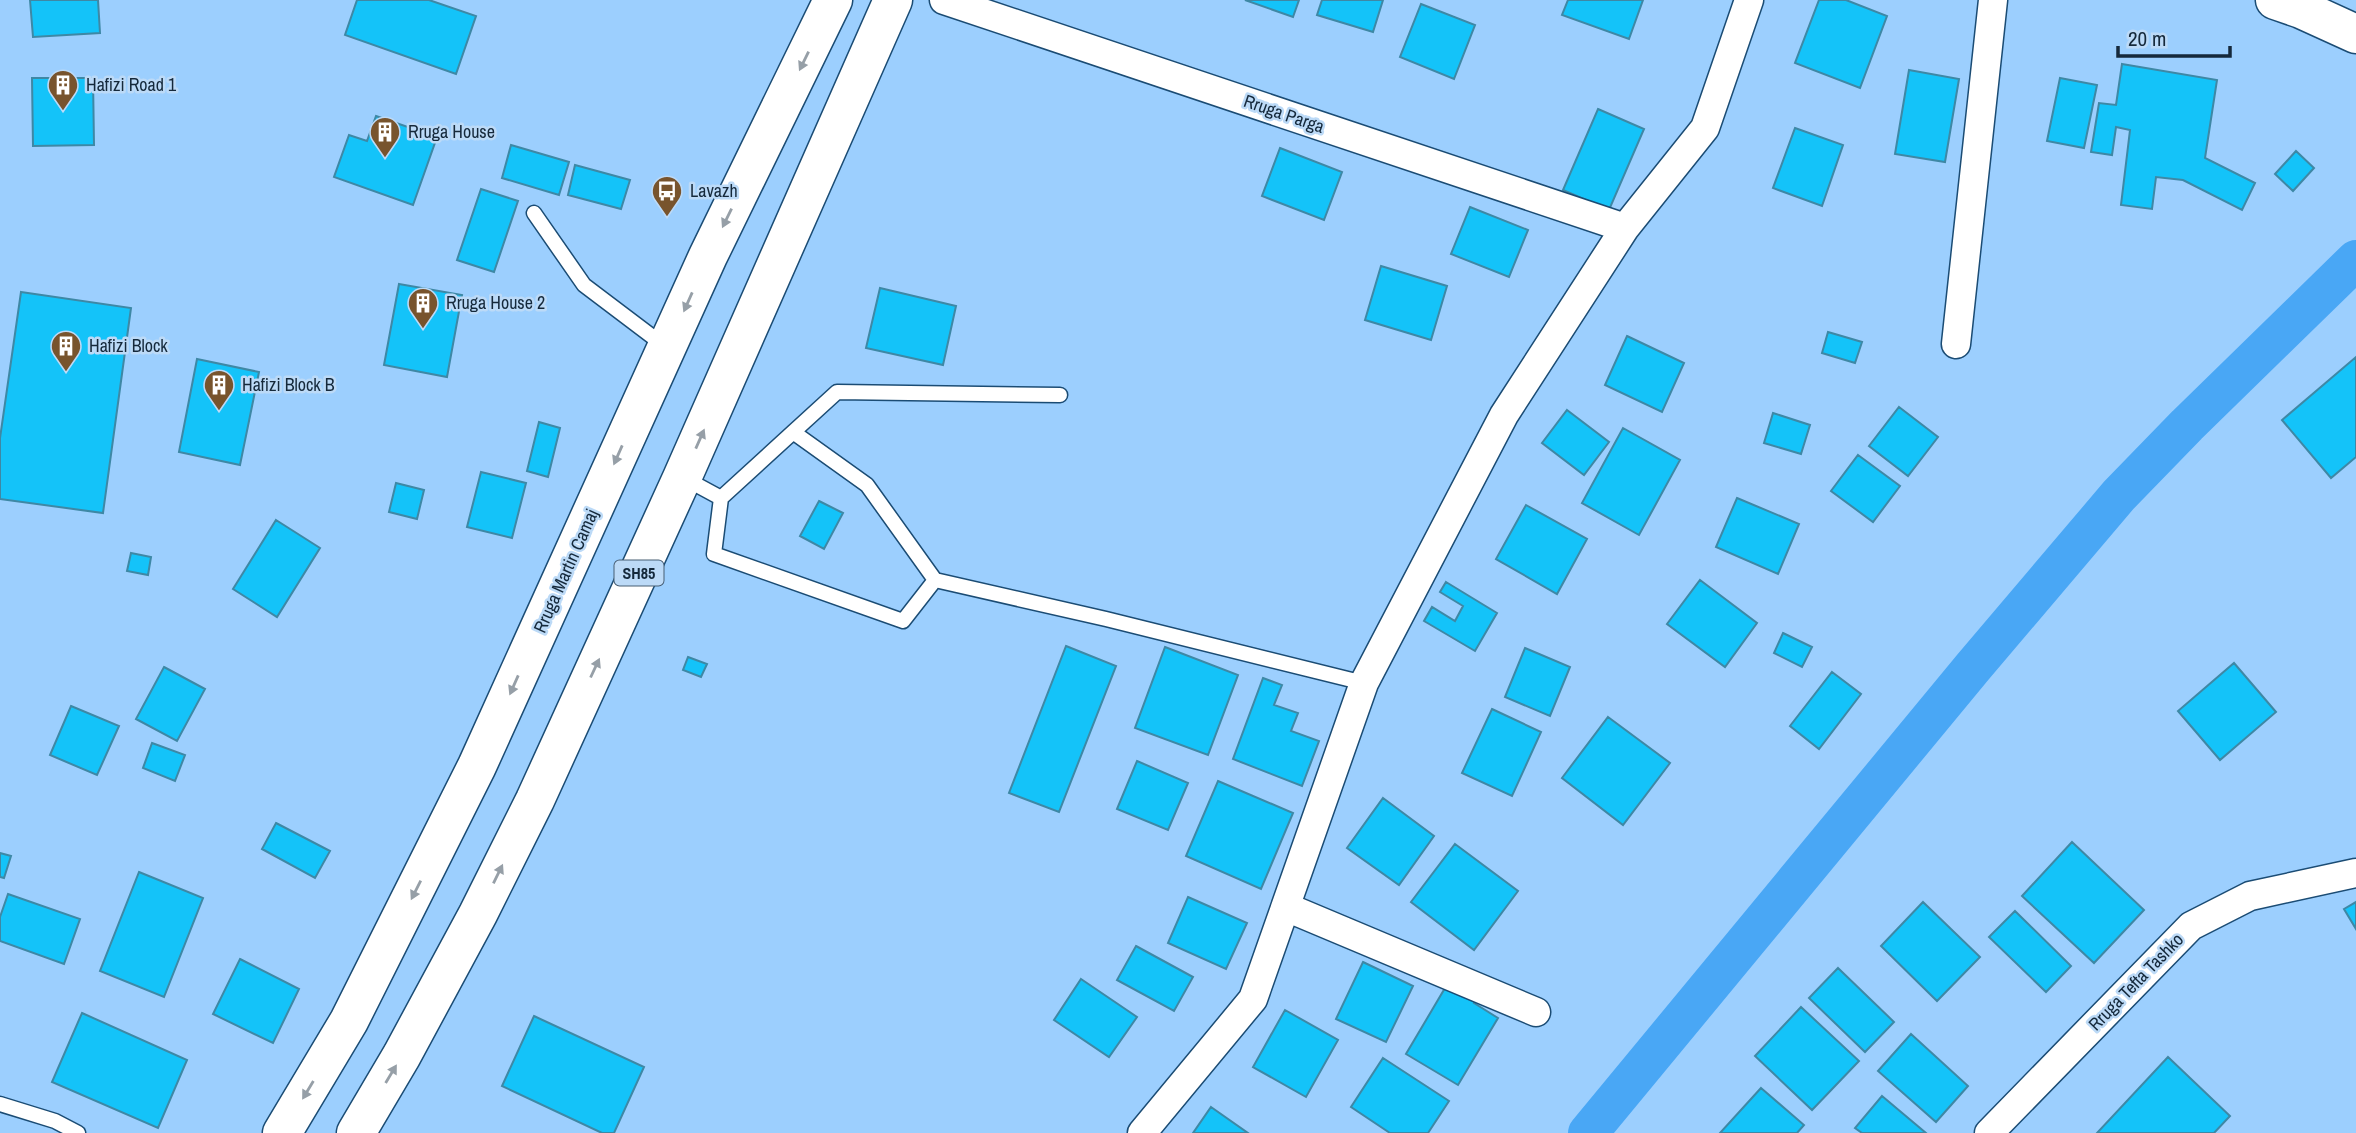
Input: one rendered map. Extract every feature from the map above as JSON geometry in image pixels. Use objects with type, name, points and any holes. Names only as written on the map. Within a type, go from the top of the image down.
[{"type":"main road","name":"Rruga Martin Camaj","points":[[282,1133],[349,1021],[477,766],[708,256],[834,0]]},
{"type":"main road","name":"SH85","points":[[356,1133],[402,1055],[490,891],[535,800],[682,478],[893,0]]},
{"type":"main road","points":[[2274,0],[2356,34]]},
{"type":"street","name":"Rruga Parga","points":[[944,0],[1625,228]]},
{"type":"street","points":[[1142,1133],[1254,999],[1364,683],[1504,415],[1625,228],[1704,128],[1749,0]]},
{"type":"street","points":[[1956,344],[1993,0]]},
{"type":"street","name":"Rruga Tefta Tashko","points":[[1989,1133],[2191,926],[2250,896],[2356,873]]},
{"type":"street","points":[[1286,906],[1536,1012]]},
{"type":"lane","points":[[534,213],[584,285],[667,348]]},
{"type":"lane","points":[[934,580],[903,621],[714,554],[721,498],[837,392],[1060,394]]},
{"type":"lane","points":[[793,432],[867,485],[934,580],[1106,619],[1364,683]]},
{"type":"lane","points":[[682,478],[721,498]]},
{"type":"lane","points":[[0,1104],[55,1121],[78,1133]]},
{"type":"building","points":[[30,0],[98,0],[100,33],[33,37]]},
{"type":"building","points":[[357,0],[429,0],[476,16],[456,74],[345,35]]},
{"type":"building","points":[[1245,0],[1299,0],[1293,17]]},
{"type":"building","points":[[1322,0],[1383,0],[1373,32],[1317,15]]},
{"type":"building","points":[[1568,0],[1643,0],[1629,39],[1562,15]]},
{"type":"building","points":[[1819,0],[1846,0],[1887,16],[1860,88],[1795,63]]},
{"type":"building","points":[[1421,4],[1475,25],[1454,79],[1400,57]]},
{"type":"building","points":[[2122,64],[2217,80],[2205,158],[2255,183],[2242,210],[2183,180],[2156,177],[2152,209],[2121,205],[2130,130],[2116,127],[2112,155],[2091,152],[2099,103],[2116,105]]},
{"type":"building","points":[[1909,70],[1959,79],[1945,162],[1895,154]]},
{"type":"building","name":"Hafizi Road 1","points":[[32,78],[93,78],[94,145],[33,146]]},
{"type":"building","points":[[2060,78],[2097,85],[2084,148],[2047,141]]},
{"type":"building","points":[[1598,109],[1644,129],[1609,210],[1563,190]]},
{"type":"building","name":"Rruga House","points":[[376,116],[437,137],[413,205],[334,177],[349,135],[367,141]]},
{"type":"building","points":[[1795,128],[1843,145],[1822,206],[1773,188]]},
{"type":"building","points":[[511,145],[569,162],[559,195],[502,178]]},
{"type":"building","points":[[1280,148],[1342,172],[1324,220],[1262,196]]},
{"type":"building","points":[[2296,151],[2314,168],[2293,191],[2275,174]]},
{"type":"building","points":[[575,165],[630,180],[621,209],[568,195]]},
{"type":"building","points":[[481,189],[518,201],[494,272],[457,260]]},
{"type":"building","points":[[1470,207],[1528,230],[1509,277],[1451,254]]},
{"type":"building","points":[[1381,266],[1447,286],[1431,340],[1365,320]]},
{"type":"building","name":"Rruga House 2","points":[[399,284],[462,295],[447,377],[384,365]]},
{"type":"building","points":[[880,288],[956,306],[943,365],[866,348]]},
{"type":"building","name":"Hafizi Block","points":[[21,292],[131,308],[103,513],[0,499],[0,438]]},
{"type":"building","points":[[1828,332],[1862,342],[1855,363],[1822,353]]},
{"type":"building","points":[[1627,336],[1684,363],[1662,412],[1605,385]]},
{"type":"building","points":[[2356,357],[2356,457],[2331,478],[2282,420]]},
{"type":"building","name":"Hafizi Block B","points":[[197,359],[259,372],[240,465],[179,452]]},
{"type":"building","points":[[1899,407],[1938,437],[1908,476],[1869,446]]},
{"type":"building","points":[[1567,410],[1609,442],[1584,475],[1542,443]]},
{"type":"building","points":[[1773,413],[1810,425],[1801,454],[1764,443]]},
{"type":"building","points":[[539,422],[560,428],[548,477],[527,471]]},
{"type":"building","points":[[1623,428],[1680,460],[1639,535],[1582,503]]},
{"type":"building","points":[[1858,455],[1900,486],[1873,522],[1831,491]]},
{"type":"building","points":[[481,472],[526,483],[512,538],[467,527]]},
{"type":"building","points":[[396,483],[424,490],[417,519],[389,512]]},
{"type":"building","points":[[1737,498],[1799,524],[1778,574],[1716,547]]},
{"type":"building","points":[[819,501],[843,513],[824,549],[800,536]]},
{"type":"building","points":[[1526,505],[1587,539],[1557,594],[1496,559]]},
{"type":"building","points":[[276,520],[320,548],[277,617],[233,589]]},
{"type":"building","points":[[131,553],[151,557],[148,575],[127,571]]},
{"type":"building","points":[[1700,580],[1757,623],[1725,667],[1667,624]]},
{"type":"building","points":[[1446,582],[1497,613],[1475,651],[1424,621],[1432,607],[1455,621],[1463,606],[1440,592]]},
{"type":"building","points":[[1783,633],[1812,647],[1802,667],[1774,653]]},
{"type":"building","points":[[1066,646],[1116,666],[1059,812],[1009,793]]},
{"type":"building","points":[[1165,647],[1238,675],[1208,755],[1135,728]]},
{"type":"building","points":[[1525,648],[1570,667],[1550,716],[1505,697]]},
{"type":"building","points":[[688,657],[707,664],[701,677],[683,670]]},
{"type":"building","points":[[2234,663],[2276,712],[2220,760],[2178,711]]},
{"type":"building","points":[[164,667],[205,689],[177,741],[136,719]]},
{"type":"building","points":[[1832,672],[1861,694],[1819,749],[1790,726]]},
{"type":"building","points":[[1263,678],[1282,685],[1274,705],[1298,713],[1291,731],[1319,741],[1302,786],[1233,759]]},
{"type":"building","points":[[71,706],[119,726],[97,775],[50,755]]},
{"type":"building","points":[[1492,709],[1541,732],[1512,796],[1462,773]]},
{"type":"building","points":[[1608,717],[1670,763],[1623,825],[1562,778]]},
{"type":"building","points":[[152,743],[185,755],[175,781],[143,768]]},
{"type":"building","points":[[1137,761],[1188,783],[1168,830],[1117,809]]},
{"type":"building","points":[[1218,781],[1293,813],[1261,889],[1186,856]]},
{"type":"building","points":[[1383,798],[1434,836],[1399,885],[1347,848]]},
{"type":"building","points":[[276,823],[330,851],[315,878],[262,849]]},
{"type":"building","points":[[2072,842],[2144,910],[2094,963],[2022,896]]},
{"type":"building","points":[[1455,844],[1518,891],[1474,950],[1411,902]]},
{"type":"building","points":[[0,853],[11,856],[4,878],[0,877]]},
{"type":"building","points":[[139,872],[203,898],[164,997],[100,971]]},
{"type":"building","points":[[8,894],[80,919],[64,964],[0,941],[0,917]]},
{"type":"building","points":[[1188,897],[1247,923],[1226,969],[1168,943]]},
{"type":"building","points":[[1923,902],[1980,957],[1937,1001],[1881,946]]},
{"type":"building","points":[[2356,902],[2356,929],[2344,909]]},
{"type":"building","points":[[2015,911],[2071,966],[2046,992],[1989,937]]},
{"type":"building","points":[[1136,946],[1193,977],[1174,1011],[1117,980]]},
{"type":"building","points":[[240,959],[299,989],[273,1043],[213,1014]]},
{"type":"building","points":[[1363,962],[1413,986],[1386,1042],[1336,1019]]},
{"type":"building","points":[[1838,968],[1894,1022],[1865,1052],[1809,998]]},
{"type":"building","points":[[1081,979],[1137,1017],[1109,1057],[1054,1020]]},
{"type":"building","points":[[1448,983],[1476,1000],[1474,1003],[1498,1018],[1458,1085],[1406,1054]]},
{"type":"building","points":[[1801,1007],[1859,1061],[1812,1110],[1755,1056]]},
{"type":"building","points":[[1285,1010],[1338,1040],[1306,1097],[1253,1067]]},
{"type":"building","points":[[82,1013],[187,1060],[158,1128],[52,1082]]},
{"type":"building","points":[[534,1016],[644,1067],[614,1133],[602,1133],[502,1086]]},
{"type":"building","points":[[1911,1034],[1968,1086],[1936,1122],[1878,1071]]},
{"type":"building","points":[[2168,1057],[2230,1116],[2214,1133],[2097,1133]]},
{"type":"building","points":[[1383,1058],[1449,1101],[1428,1133],[1390,1133],[1351,1107]]},
{"type":"building","points":[[1761,1088],[1804,1125],[1797,1133],[1720,1133]]},
{"type":"building","points":[[1882,1096],[1926,1133],[1862,1133],[1855,1128]]},
{"type":"building","points":[[1211,1107],[1248,1133],[1193,1133]]},
{"type":"waterway","points":[[1588,1133],[1973,667],[2119,495],[2356,260]]},
{"type":"place","name":"Hafizi Road 1","points":[[63,112]]},
{"type":"place","name":"Rruga House","points":[[385,159]]},
{"type":"place","name":"Lavazh","points":[[667,218]]},
{"type":"place","name":"Rruga House 2","points":[[423,330]]},
{"type":"place","name":"Hafizi Block","points":[[66,373]]},
{"type":"place","name":"Hafizi Block B","points":[[219,412]]}]
